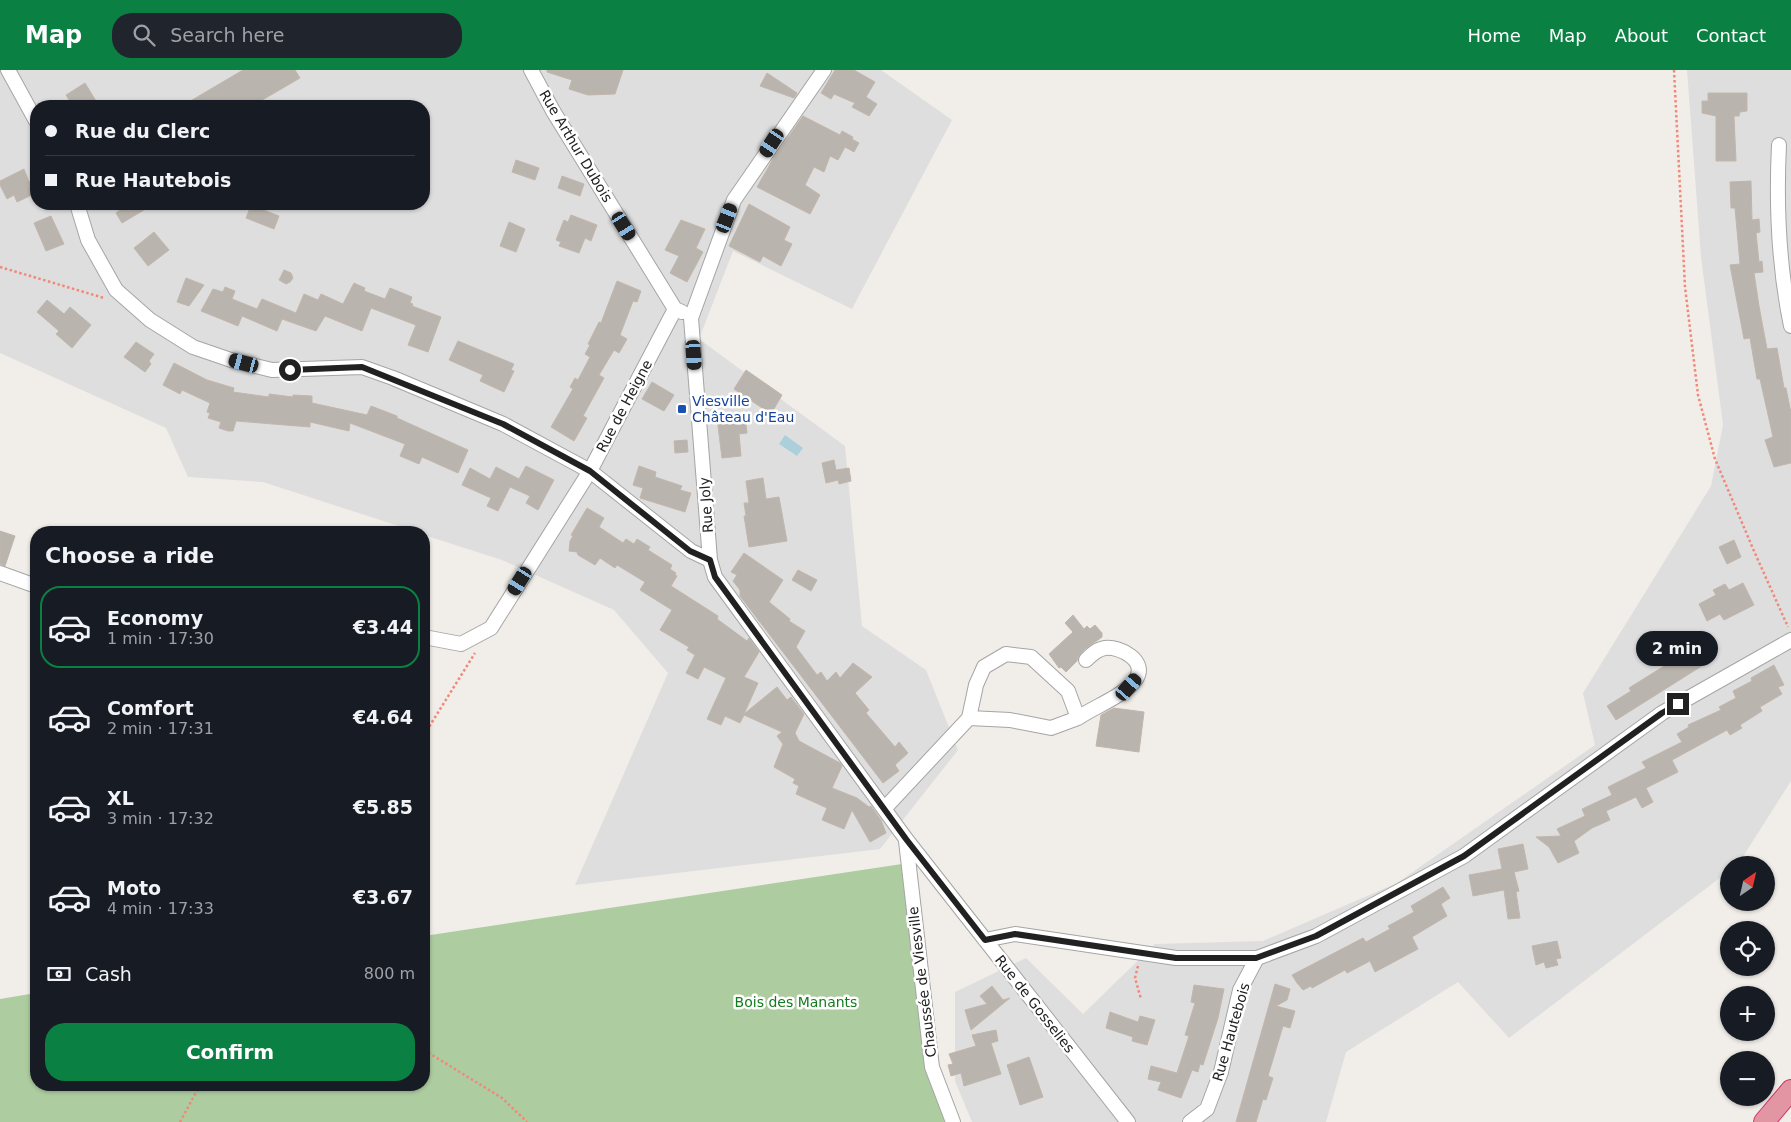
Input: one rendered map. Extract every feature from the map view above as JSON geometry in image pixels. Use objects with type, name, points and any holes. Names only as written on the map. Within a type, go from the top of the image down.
[{"type":"highway","points":[[1764,1122],[1791,1090]]},
{"type":"street","points":[[8,70],[30,110]]},
{"type":"street","name":"Rue Arthur Dubois","points":[[531,70],[553,111],[675,309],[691,318]]},
{"type":"street","points":[[691,318],[734,200],[824,70]]},
{"type":"street","points":[[1779,145],[1777,186],[1785,298],[1791,326]]},
{"type":"street","points":[[78,210],[88,240],[116,290],[150,320],[193,347],[231,360],[272,370],[362,367],[503,424],[590,471],[690,551],[710,560]]},
{"type":"street","name":"Rue de Heigne","points":[[430,638],[461,644],[490,628],[590,471],[675,309]]},
{"type":"street","name":"Rue Joly","points":[[691,318],[710,560],[715,577],[906,839]]},
{"type":"street","points":[[0,573],[30,584]]},
{"type":"street","points":[[985,940],[1015,934],[1176,958],[1256,958],[1316,936],[1464,856],[1662,713],[1791,640]]},
{"type":"street","points":[[970,718],[1010,720],[1051,728],[1078,718],[1129,687],[1137,678],[1139,670],[1135,660],[1126,652],[1113,648],[1104,648],[1095,651],[1086,660]]},
{"type":"street","points":[[884,809],[970,718],[976,685],[984,667],[1006,654],[1031,657],[1068,691],[1078,718]]},
{"type":"street","name":"Rue de Gosselies","points":[[906,839],[1128,1122]]},
{"type":"street","name":"Chaussée de Viesville","points":[[906,839],[932,1067],[953,1122]]},
{"type":"street","name":"Rue Hautebois","points":[[1190,1122],[1207,1109],[1221,1072],[1240,990],[1256,958]]},
{"type":"path","points":[[1674,70],[1685,287],[1698,395],[1715,459],[1791,633]]},
{"type":"path","points":[[0,266],[109,300]]},
{"type":"path","points":[[430,725],[476,652]]},
{"type":"path","points":[[1141,999],[1135,978],[1142,953]]},
{"type":"path","points":[[430,1054],[502,1098],[527,1122]]},
{"type":"path","points":[[180,1122],[197,1091]]},
{"type":"shaded area","points":[[0,70],[881,70],[952,120],[852,309],[733,251],[699,339],[845,446],[862,626],[926,670],[958,750],[880,849],[575,885],[668,673],[614,610],[502,560],[430,537],[430,526],[399,526],[263,482],[188,477],[166,428],[0,353]]},
{"type":"shaded area","points":[[1687,70],[1791,70],[1791,781],[1743,856],[1720,856],[1720,878],[1509,1038],[1458,982],[1346,1052],[1326,1122],[972,1122],[955,1081],[955,992],[1026,958],[1083,1014],[1155,944],[1263,941],[1397,883],[1595,745],[1583,693],[1711,486],[1723,425],[1701,257]]},
{"type":"green space","name":"Bois des Manants","points":[[902,864],[925,1060],[945,1122],[0,1122],[0,999],[30,994],[30,1091],[430,1091],[430,935]]},
{"type":"water","points":[[785,435],[803,448],[797,456],[779,444]]},
{"type":"building","points":[[243,70],[295,70],[300,78],[262,100],[192,100]]},
{"type":"building","points":[[547,70],[623,70],[615,94],[588,95],[569,89],[572,80],[547,72]]},
{"type":"building","points":[[835,70],[854,70],[875,82],[866,97],[877,104],[869,116],[852,107],[855,103],[834,94],[831,99],[821,93]]},
{"type":"building","points":[[767,73],[797,93],[794,98],[760,86]]},
{"type":"building","points":[[85,83],[95,100],[69,100],[66,95]]},
{"type":"building","points":[[1708,93],[1747,93],[1747,111],[1740,112],[1739,116],[1734,116],[1736,161],[1716,161],[1716,116],[1702,113],[1702,101],[1708,101]]},
{"type":"building","points":[[803,116],[840,135],[842,131],[859,143],[854,152],[845,147],[838,160],[830,156],[824,172],[814,167],[805,185],[820,195],[810,214],[757,187],[773,159]]},
{"type":"building","points":[[516,160],[539,168],[535,180],[512,172]]},
{"type":"building","points":[[24,169],[30,181],[30,196],[17,202],[14,195],[7,199],[0,181]]},
{"type":"building","points":[[562,176],[584,184],[580,196],[558,188]]},
{"type":"building","points":[[1751,181],[1752,220],[1759,219],[1760,232],[1756,233],[1759,262],[1762,261],[1763,272],[1754,273],[1759,306],[1767,349],[1777,348],[1784,388],[1786,388],[1791,413],[1791,463],[1774,467],[1765,440],[1773,437],[1760,379],[1757,379],[1750,338],[1744,339],[1730,265],[1740,264],[1735,208],[1731,208],[1730,182]]},
{"type":"building","points":[[749,204],[790,227],[784,240],[792,244],[781,266],[763,256],[760,262],[729,246]]},
{"type":"building","points":[[120,210],[144,210],[122,223],[116,213]]},
{"type":"building","points":[[249,210],[264,210],[279,216],[274,229],[246,218]]},
{"type":"building","points":[[571,215],[597,225],[591,241],[585,238],[579,253],[559,246],[561,242],[556,240],[564,220],[568,222]]},
{"type":"building","points":[[51,216],[64,244],[46,251],[34,223]]},
{"type":"building","points":[[681,220],[705,229],[696,248],[703,252],[687,282],[670,273],[679,256],[665,250]]},
{"type":"building","points":[[509,222],[525,229],[516,252],[500,246]]},
{"type":"building","points":[[154,232],[169,250],[148,266],[134,248]]},
{"type":"building","points":[[284,270],[291,273],[293,278],[286,284],[279,280]]},
{"type":"building","points":[[186,278],[204,285],[189,306],[177,302]]},
{"type":"building","points":[[617,281],[641,291],[637,302],[633,301],[620,335],[627,339],[619,353],[614,350],[599,375],[604,378],[583,416],[587,418],[574,441],[551,427],[573,389],[570,387],[575,378],[578,380],[590,357],[585,354],[590,345],[588,344],[599,322],[601,323]]},
{"type":"building","points":[[354,283],[365,288],[364,291],[385,299],[390,288],[412,297],[410,303],[413,304],[412,306],[441,317],[428,352],[408,345],[416,325],[371,308],[362,331],[325,316],[316,331],[282,319],[277,331],[242,316],[238,326],[201,311],[213,289],[223,292],[225,287],[235,291],[232,299],[257,309],[262,299],[296,313],[304,294],[318,300],[321,294],[343,304]]},
{"type":"building","points":[[47,300],[64,314],[70,307],[91,325],[72,348],[56,334],[59,331],[37,312]]},
{"type":"building","points":[[458,341],[514,364],[511,370],[514,371],[504,392],[480,381],[483,375],[449,360]]},
{"type":"building","points":[[136,342],[154,354],[149,361],[151,364],[145,372],[124,357]]},
{"type":"building","points":[[174,363],[207,380],[234,388],[233,392],[269,397],[269,394],[293,397],[293,395],[312,396],[312,403],[367,415],[371,406],[397,416],[397,418],[468,450],[458,473],[422,457],[419,464],[400,456],[405,444],[350,423],[349,431],[310,422],[310,427],[236,421],[233,431],[228,431],[219,428],[221,422],[208,418],[210,413],[207,412],[210,403],[182,390],[180,394],[163,385]]},
{"type":"building","points":[[746,370],[782,395],[771,414],[734,389]]},
{"type":"building","points":[[652,382],[674,395],[664,411],[642,399]]},
{"type":"building","points":[[745,415],[747,433],[739,434],[741,456],[722,458],[717,418]]},
{"type":"building","points":[[687,440],[688,452],[675,453],[674,441]]},
{"type":"building","points":[[834,460],[836,470],[849,468],[851,481],[839,484],[838,480],[826,483],[822,463]]},
{"type":"building","points":[[526,466],[554,480],[538,510],[526,503],[530,496],[510,487],[498,511],[487,506],[491,498],[462,485],[470,468],[490,479],[496,467],[519,479]]},
{"type":"building","points":[[639,466],[656,472],[655,477],[682,486],[680,490],[691,493],[685,512],[640,498],[643,488],[633,485]]},
{"type":"building","points":[[763,478],[766,499],[779,497],[787,541],[749,547],[744,516],[746,516],[744,503],[749,503],[746,481]]},
{"type":"building","points":[[587,508],[604,518],[599,527],[623,543],[626,539],[634,544],[637,539],[650,547],[648,550],[672,565],[670,569],[677,576],[671,586],[718,616],[717,619],[747,641],[749,638],[759,652],[744,677],[758,683],[744,714],[777,687],[787,700],[791,697],[804,714],[795,733],[799,741],[840,763],[842,766],[832,788],[857,798],[869,807],[871,806],[881,820],[886,833],[870,842],[852,810],[844,829],[822,820],[827,808],[796,794],[799,786],[793,783],[795,779],[774,767],[783,744],[777,736],[782,732],[744,715],[740,723],[725,716],[721,725],[707,719],[726,678],[704,667],[698,679],[686,673],[695,655],[687,650],[689,647],[660,630],[672,610],[640,590],[645,582],[617,565],[615,568],[600,558],[595,565],[578,555],[577,552],[569,551],[570,541],[573,536],[571,535]]},
{"type":"building","points":[[0,531],[15,536],[5,566],[0,564]]},
{"type":"building","points":[[1734,540],[1741,557],[1727,564],[1719,547]]},
{"type":"building","points":[[744,553],[783,580],[769,602],[790,619],[789,621],[805,631],[796,647],[817,675],[821,672],[827,681],[836,672],[840,678],[853,663],[872,677],[855,693],[869,710],[866,713],[895,747],[899,742],[908,753],[895,765],[899,771],[883,783],[740,596],[740,590],[733,581],[737,575],[731,572]]},
{"type":"building","points":[[798,570],[817,580],[811,591],[792,580]]},
{"type":"building","points":[[1743,583],[1754,605],[1724,620],[1720,614],[1707,621],[1699,604],[1716,595],[1713,590],[1725,584],[1729,590]]},
{"type":"building","points":[[1073,615],[1084,629],[1087,626],[1090,629],[1095,625],[1102,633],[1102,637],[1084,650],[1077,661],[1066,672],[1061,667],[1059,668],[1049,654],[1073,632],[1065,623]]},
{"type":"building","points":[[1698,645],[1708,662],[1616,720],[1607,706],[1631,691],[1629,688]]},
{"type":"building","points":[[1774,665],[1784,685],[1778,687],[1782,694],[1760,707],[1762,711],[1740,725],[1742,728],[1730,735],[1727,730],[1672,760],[1678,772],[1646,788],[1653,802],[1642,808],[1636,797],[1606,811],[1610,820],[1592,828],[1574,841],[1579,853],[1558,863],[1549,847],[1536,837],[1561,836],[1557,829],[1585,816],[1582,809],[1612,795],[1608,787],[1646,768],[1642,762],[1682,742],[1677,734],[1689,727],[1688,725],[1721,710],[1719,707],[1736,698],[1733,691],[1752,681],[1751,678]]},
{"type":"building","points":[[1114,708],[1144,712],[1139,752],[1096,746],[1101,715]]},
{"type":"building","points":[[1523,844],[1528,869],[1514,872],[1519,891],[1516,892],[1520,918],[1508,919],[1504,890],[1473,896],[1469,875],[1502,869],[1498,849]]},
{"type":"building","points":[[1443,887],[1450,898],[1441,904],[1447,916],[1412,937],[1418,949],[1375,972],[1370,961],[1347,973],[1345,970],[1312,988],[1311,986],[1303,990],[1292,975],[1363,938],[1366,942],[1390,929],[1388,926],[1414,912],[1411,906]]},
{"type":"building","points":[[1557,941],[1561,958],[1556,959],[1558,965],[1546,968],[1544,962],[1536,965],[1532,946]]},
{"type":"building","points":[[1275,984],[1290,989],[1287,1000],[1276,1006],[1295,1011],[1290,1028],[1283,1026],[1268,1076],[1273,1078],[1266,1100],[1263,1099],[1256,1122],[1236,1122]]},
{"type":"building","points":[[1194,985],[1224,989],[1218,1018],[1203,1065],[1200,1064],[1198,1072],[1192,1070],[1181,1098],[1158,1090],[1161,1082],[1148,1079],[1151,1066],[1177,1073],[1189,1036],[1185,1035],[1195,1003],[1191,1002]]},
{"type":"building","points":[[992,986],[1003,1000],[1010,998],[971,1030],[965,1010],[987,1004],[980,996]]},
{"type":"building","points":[[1110,1012],[1138,1022],[1140,1016],[1155,1020],[1147,1045],[1132,1041],[1133,1037],[1106,1028]]},
{"type":"building","points":[[996,1030],[998,1041],[991,1043],[1001,1074],[964,1086],[961,1073],[951,1076],[948,1065],[953,1064],[949,1054],[976,1046],[972,1035]]},
{"type":"building","points":[[1029,1057],[1043,1097],[1020,1105],[1007,1065]]},
{"type":"place","name":"Viesville Château d'Eau","points":[[682,409]]},
{"type":"route","points":[[290,370],[362,367],[503,424],[590,471],[690,551],[710,560],[715,577],[906,839],[985,940],[1015,934],[1176,958],[1256,958],[1316,936],[1464,856],[1662,713],[1678,704]]}]
